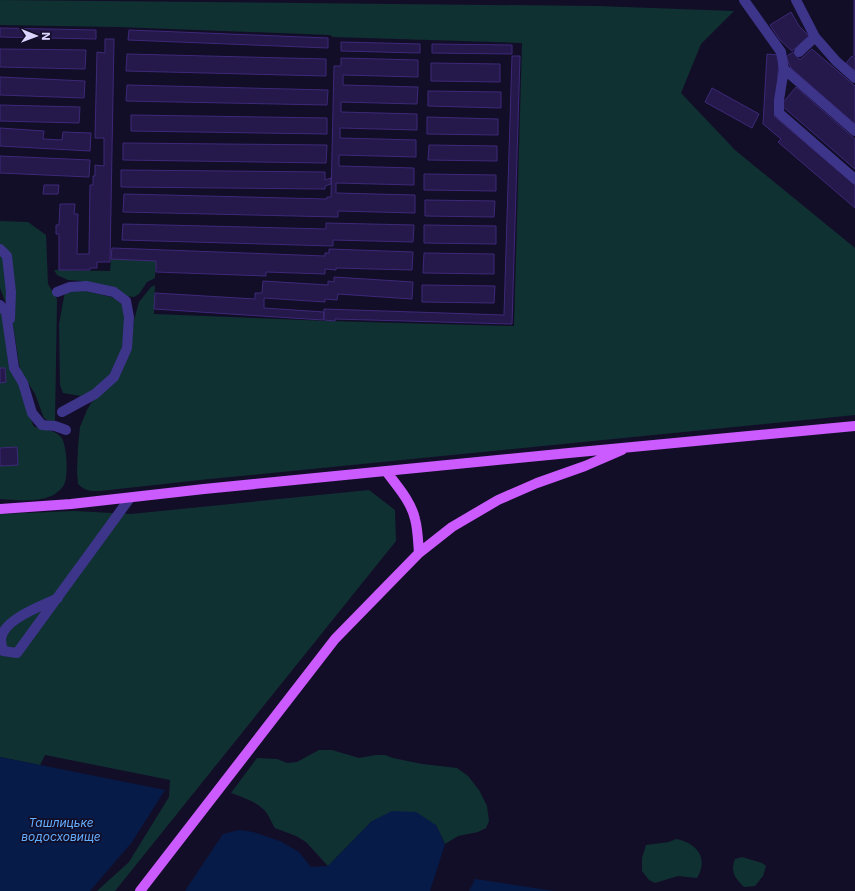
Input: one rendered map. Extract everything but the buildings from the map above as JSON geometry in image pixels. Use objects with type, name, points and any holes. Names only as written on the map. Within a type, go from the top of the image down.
[{"type":"main road","points":[[0,509],[71,504],[204,489],[855,426]]},
{"type":"main road","points":[[140,891],[335,639],[419,553],[452,527],[498,500],[537,483],[596,462],[629,447]]},
{"type":"main road","points":[[386,472],[412,509],[416,520],[419,553]]},
{"type":"lane","points":[[744,0],[781,52],[784,69],[779,100],[779,113],[855,179]]},
{"type":"lane","points":[[796,0],[815,37],[836,61],[855,78]]},
{"type":"lane","points":[[799,52],[815,37]]},
{"type":"lane","points":[[784,69],[855,131]]},
{"type":"lane","points":[[0,249],[7,256],[10,285],[9,335]]},
{"type":"lane","points":[[58,292],[70,287],[86,286],[114,292],[126,301],[129,317],[128,348],[114,376],[95,394],[62,412]]},
{"type":"lane","points":[[0,305],[6,312],[14,368],[23,383],[32,413],[42,425],[55,426],[66,430]]},
{"type":"lane","points":[[58,598],[22,616],[6,626],[1,638],[3,651],[17,652],[58,598],[130,498]]},
{"type":"green space","points":[[0,0],[597,6],[734,11],[701,44],[681,93],[735,150],[855,248],[855,415],[100,491],[90,491],[85,489],[78,484],[77,472],[80,427],[91,403],[113,380],[132,337],[134,320],[139,302],[151,287],[155,285],[154,314],[514,326],[522,43],[333,37],[330,35],[119,27],[0,25]]},
{"type":"green space","points":[[0,221],[28,222],[46,235],[48,284],[57,299],[55,422],[44,418],[35,394],[21,371],[19,364],[9,305],[5,301],[0,288]]},
{"type":"green space","points":[[111,259],[156,261],[155,278],[147,282],[139,294],[134,297],[126,296],[97,284],[68,280],[57,275],[54,270],[110,271]]},
{"type":"green space","points":[[82,290],[115,298],[123,305],[126,327],[120,356],[113,373],[93,390],[81,396],[63,393],[60,385],[59,324],[65,292]]},
{"type":"green space","points":[[0,311],[3,317],[8,361],[21,387],[33,425],[35,427],[56,433],[61,437],[65,446],[67,466],[64,484],[55,494],[42,499],[0,499]]},
{"type":"green space","points":[[369,490],[395,510],[396,541],[115,891],[97,891],[129,862],[169,797],[170,780],[45,755],[40,765],[0,757],[0,514],[74,511],[131,514]]},
{"type":"green space","points":[[319,750],[332,750],[359,758],[385,755],[422,764],[457,768],[468,776],[479,790],[487,806],[489,821],[486,828],[478,832],[458,836],[445,844],[436,825],[372,821],[328,866],[306,842],[296,836],[275,828],[267,813],[260,806],[231,793],[257,758],[277,759],[287,763],[297,762]]},
{"type":"green space","points":[[676,839],[690,844],[699,852],[702,864],[697,878],[678,876],[655,883],[649,880],[642,871],[642,858],[646,845],[669,842]]},
{"type":"green space","points":[[742,857],[762,863],[766,866],[763,876],[755,886],[744,887],[734,874],[733,868],[735,859]]},
{"type":"water","name":"Ташлицьке водосховище","points":[[0,757],[165,790],[132,842],[90,891],[0,891]]},
{"type":"water","points":[[392,811],[416,812],[436,825],[445,844],[430,891],[185,891],[223,834],[239,830],[253,832],[280,841],[299,852],[311,867],[328,866],[372,821]]},
{"type":"water","points":[[475,879],[554,891],[469,891]]}]
